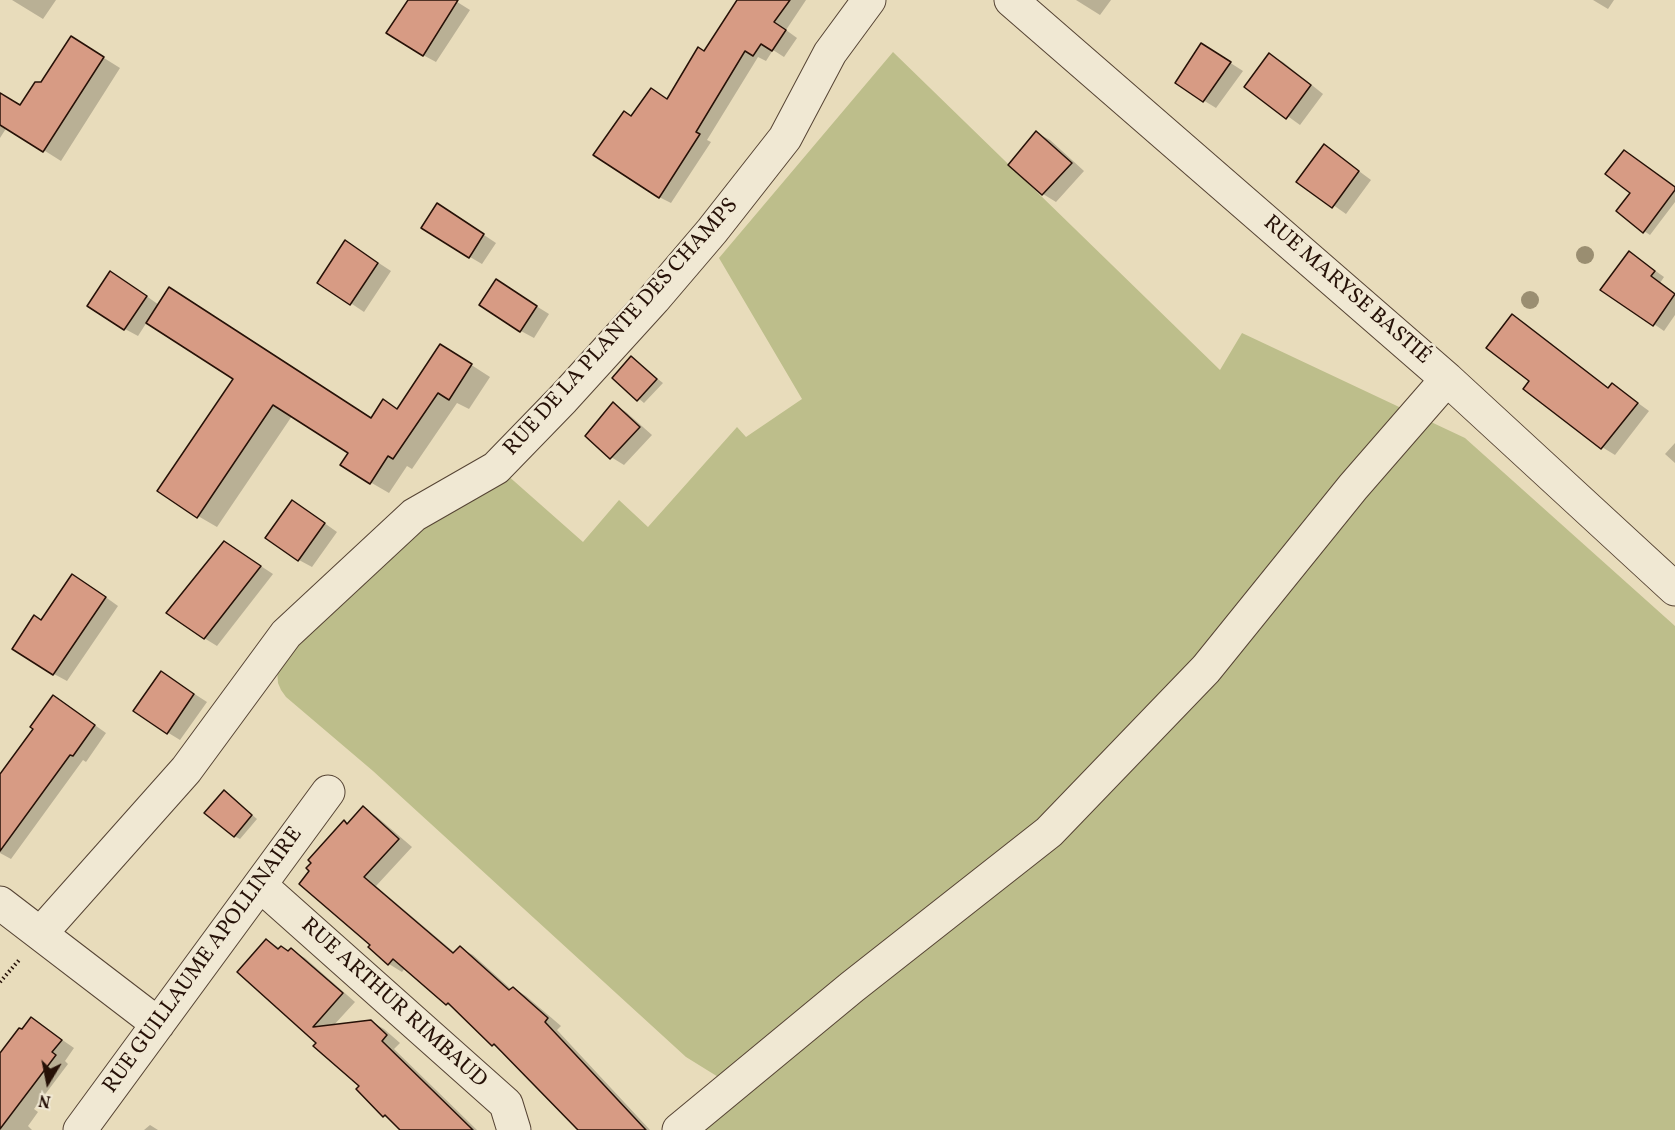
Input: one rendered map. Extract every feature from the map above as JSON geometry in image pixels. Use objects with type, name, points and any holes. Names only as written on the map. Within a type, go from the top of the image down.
[{"type":"street","name":"RUE DE LA PLANTE DES CHAMPS","points":[[41,933],[186,770],[286,634],[414,515],[496,468],[654,299],[712,231],[785,138],[830,53],[869,0]]},
{"type":"street","name":"RUE MARYSE BASTIÉ","points":[[1011,0],[1447,379],[1675,589]]},
{"type":"street","points":[[679,1130],[852,987],[1049,832],[1206,669],[1353,487],[1447,379]]},
{"type":"street","name":"RUE GUILLAUME APOLLINAIRE","points":[[80,1130],[328,792]]},
{"type":"street","name":"RUE ARTHUR RIMBAUD","points":[[260,885],[506,1104],[514,1130]]},
{"type":"street","points":[[0,903],[158,1024]]},
{"type":"green space","points":[[893,52],[1220,370],[1242,333],[1465,438],[1675,626],[1675,1130],[685,1130],[736,1088],[686,1057],[373,771],[286,697],[278,683],[277,669],[281,658],[416,531],[506,474],[583,542],[619,500],[648,527],[737,427],[746,437],[802,399],[719,258]]},
{"type":"building","points":[[408,0],[458,0],[423,56],[386,33]]},
{"type":"building","points":[[737,0],[790,0],[774,22],[786,30],[772,51],[761,44],[753,56],[745,51],[696,132],[700,134],[659,198],[593,155],[624,111],[631,116],[651,88],[667,99],[698,47],[704,51]]},
{"type":"building","points":[[71,36],[104,57],[43,152],[0,125],[0,93],[20,105],[35,82],[41,82]]},
{"type":"building","points":[[1201,43],[1231,62],[1203,102],[1175,83]]},
{"type":"building","points":[[1269,53],[1311,85],[1286,119],[1244,87]]},
{"type":"building","points":[[1036,131],[1072,163],[1042,195],[1008,165]]},
{"type":"building","points":[[1324,144],[1359,171],[1332,208],[1296,182]]},
{"type":"building","points":[[1624,150],[1675,187],[1643,233],[1616,211],[1630,193],[1605,174]]},
{"type":"building","points":[[437,203],[484,234],[469,258],[421,228]]},
{"type":"building","points":[[345,240],[378,263],[350,305],[317,283]]},
{"type":"building","points":[[1629,251],[1655,271],[1651,276],[1675,294],[1653,326],[1600,290]]},
{"type":"building","points":[[110,271],[147,296],[124,330],[87,306]]},
{"type":"building","points":[[496,279],[537,306],[520,332],[479,305]]},
{"type":"building","points":[[169,287],[371,418],[383,399],[397,409],[440,344],[472,364],[449,400],[438,393],[393,459],[388,456],[370,484],[340,465],[348,453],[273,405],[197,518],[157,491],[233,379],[146,323]]},
{"type":"building","points":[[1512,314],[1608,388],[1612,383],[1638,403],[1601,449],[1523,389],[1529,381],[1486,348]]},
{"type":"building","points":[[631,356],[657,379],[637,401],[612,378]]},
{"type":"building","points":[[613,402],[640,427],[610,459],[585,436]]},
{"type":"building","points":[[292,500],[325,523],[298,561],[265,538]]},
{"type":"building","points":[[224,541],[261,566],[204,639],[166,613]]},
{"type":"building","points":[[72,574],[106,597],[53,675],[12,649],[34,615],[41,620]]},
{"type":"building","points":[[161,671],[194,694],[167,734],[133,711]]},
{"type":"building","points":[[53,695],[95,725],[73,756],[70,755],[0,851],[0,774],[33,729],[30,727]]},
{"type":"building","points":[[224,790],[252,815],[234,837],[204,813]]},
{"type":"building","points":[[363,806],[399,839],[364,877],[453,953],[460,946],[509,990],[513,987],[548,1018],[545,1022],[646,1130],[578,1130],[494,1044],[492,1046],[448,1003],[446,1005],[393,959],[388,965],[368,947],[370,945],[299,884],[309,871],[306,868],[311,863],[308,860],[344,820],[347,824]]},
{"type":"building","points":[[266,939],[278,949],[281,946],[288,951],[291,948],[343,993],[313,1027],[371,1020],[387,1035],[382,1041],[473,1130],[400,1130],[385,1115],[383,1117],[356,1089],[359,1086],[313,1046],[316,1043],[237,972]]},
{"type":"building","points":[[31,1017],[62,1040],[52,1052],[56,1055],[0,1129],[0,1053],[19,1028],[22,1029]]}]
